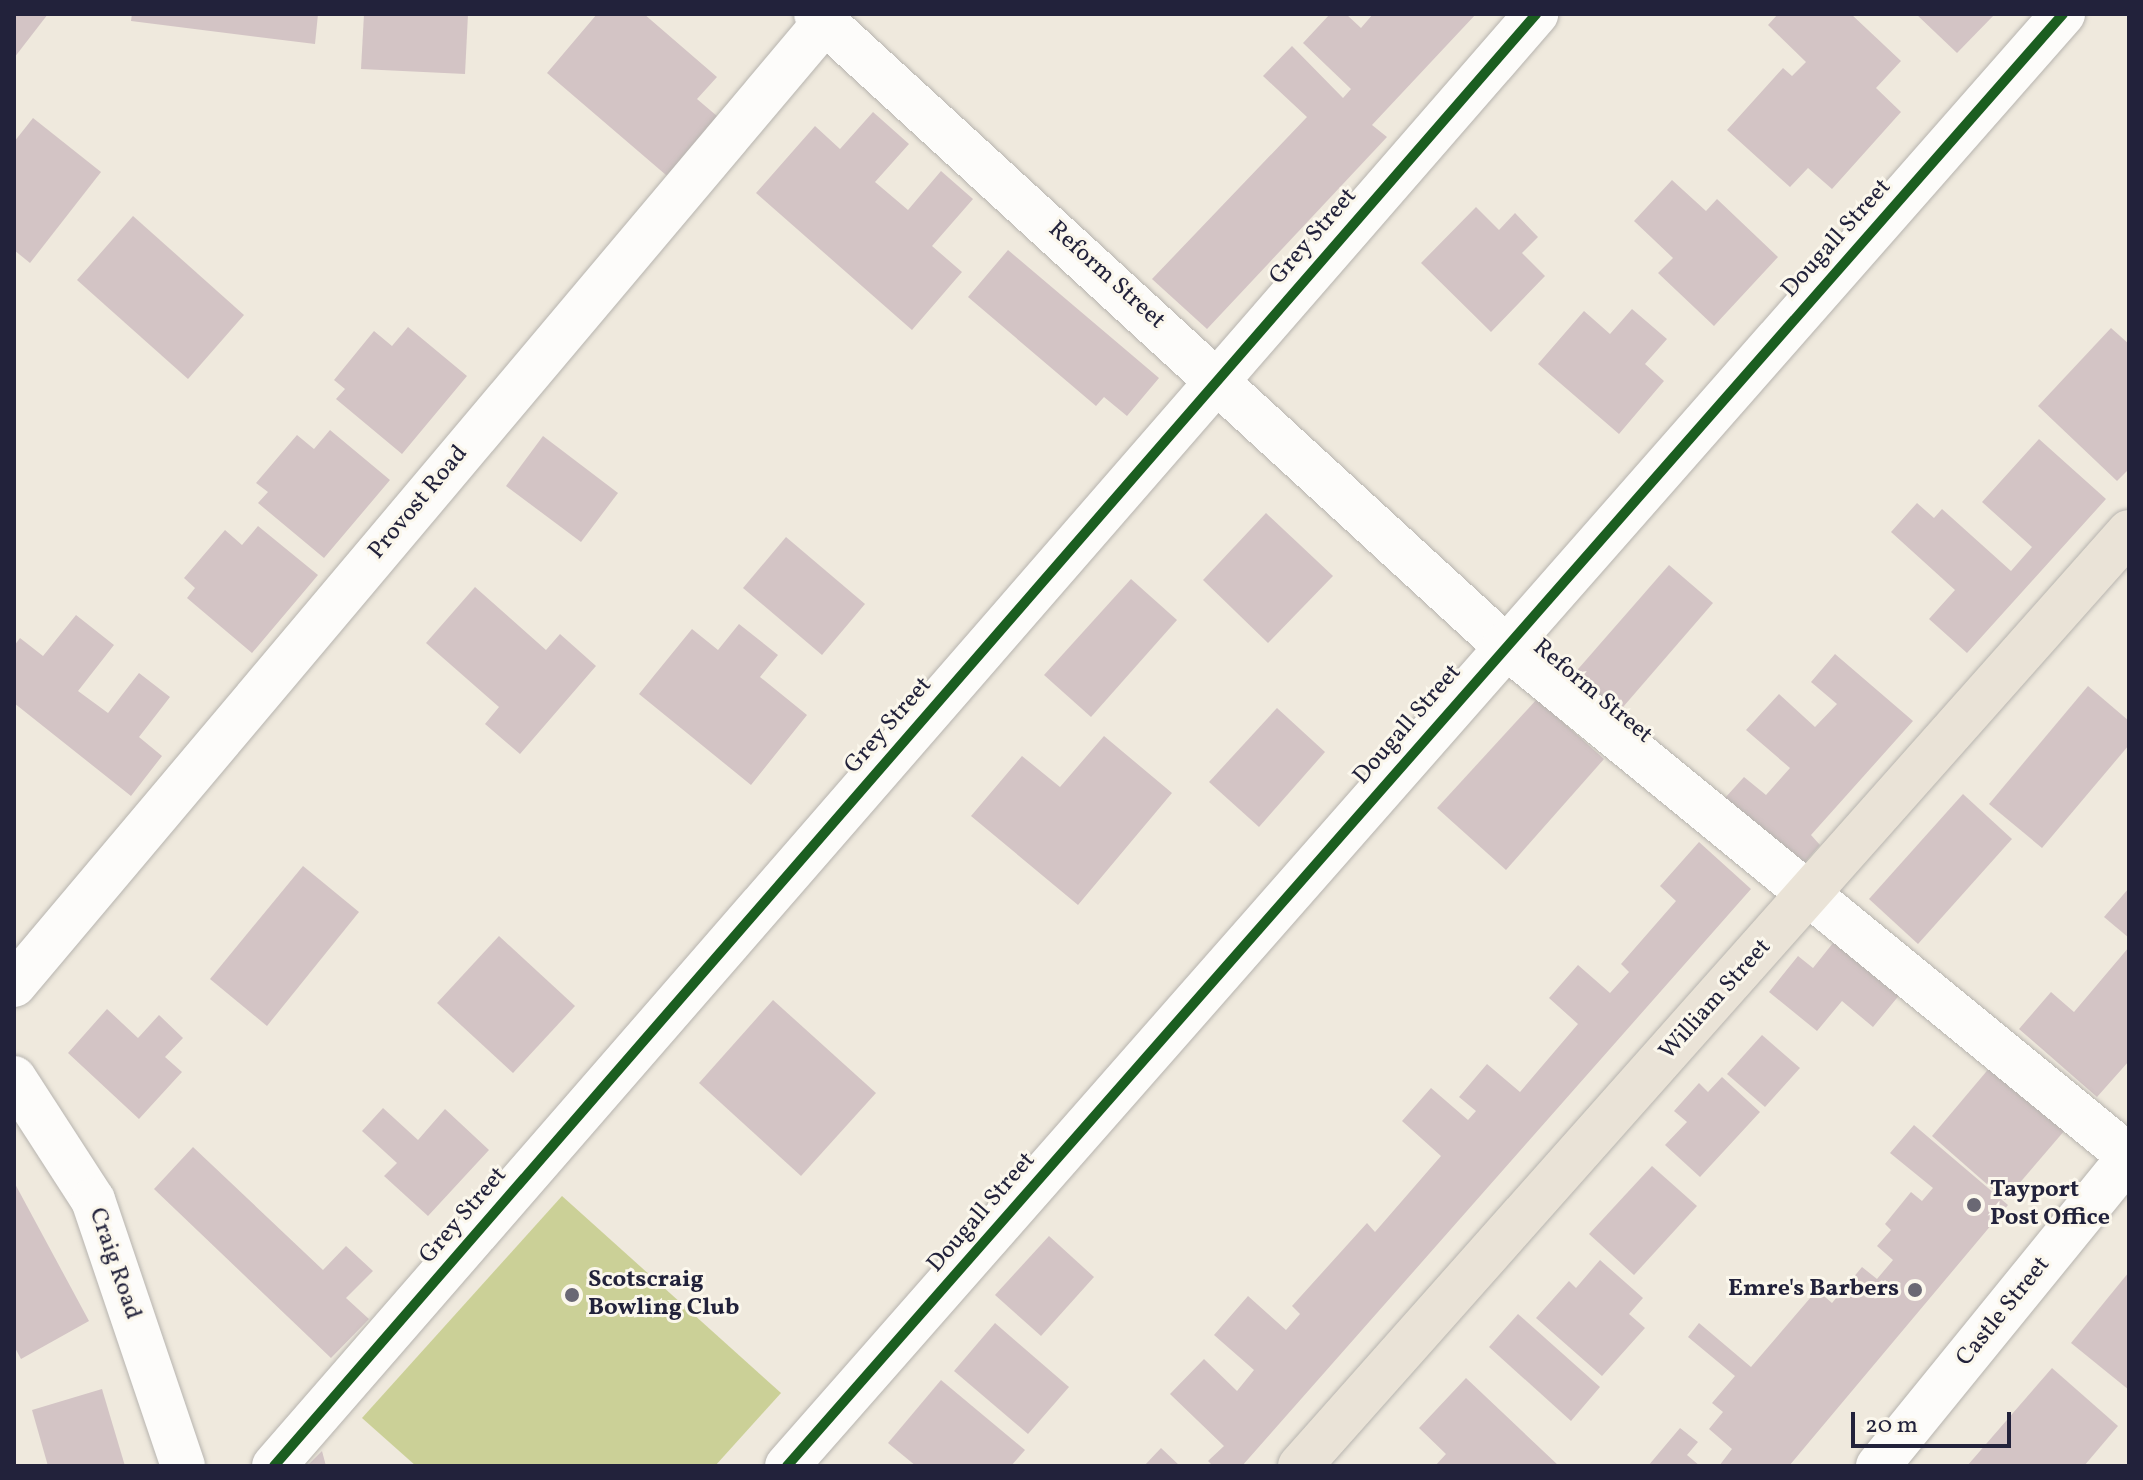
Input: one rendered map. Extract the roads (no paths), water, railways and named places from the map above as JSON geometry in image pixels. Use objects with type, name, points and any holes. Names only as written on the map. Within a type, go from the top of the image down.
[{"type":"main road","name":"William Street","points":[[1300,1466],[2129,532]]},
{"type":"street","name":"Grey Street","points":[[274,1466],[1536,14]]},
{"type":"street","name":"Dougall Street","points":[[787,1466],[1504,645],[2063,14]]},
{"type":"street","name":"Reform Street","points":[[820,18],[1218,377],[1504,645],[1807,898],[2129,1156]]},
{"type":"street","name":"Provost Road","points":[[14,985],[820,18]]},
{"type":"street","name":"Craig Road","points":[[14,1078],[93,1200],[183,1466]]},
{"type":"street","name":"Castle Street","points":[[1878,1466],[2129,1156]]},
{"type":"place","name":"Tayport Post Office","points":[[1974,1205]]},
{"type":"place","name":"Emre's Barbers","points":[[1915,1290]]},
{"type":"place","name":"Scotscraig Bowling Club","points":[[572,1295]]}]
